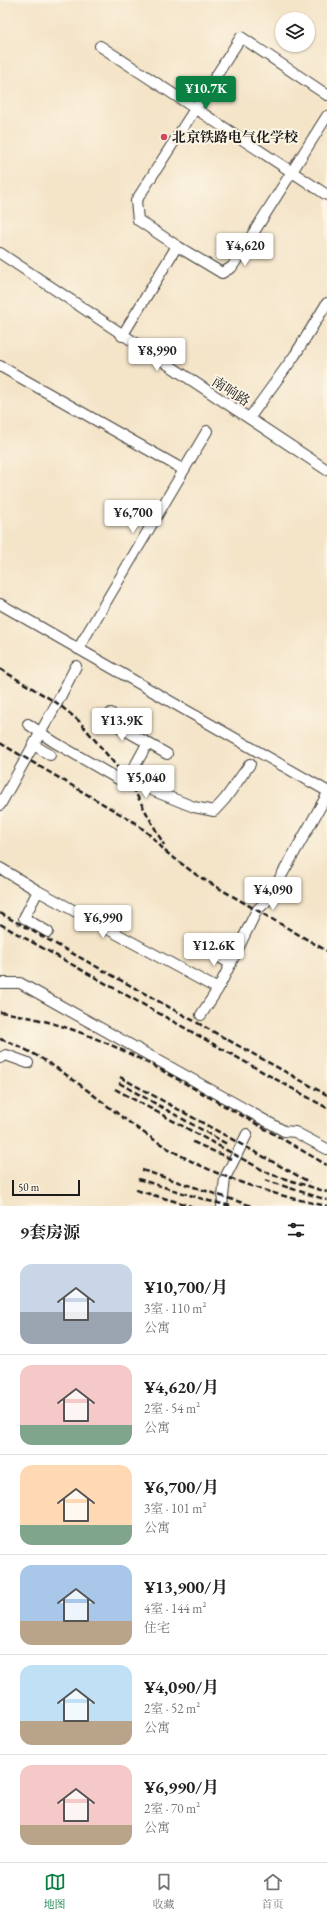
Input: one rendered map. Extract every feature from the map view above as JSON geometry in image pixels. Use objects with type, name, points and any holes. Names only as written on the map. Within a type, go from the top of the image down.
[{"type":"street","points":[[327,95],[241,37],[194,108],[136,201],[138,220],[222,273],[232,267],[327,116]]},
{"type":"street","points":[[100,46],[327,195]]},
{"type":"street","points":[[122,336],[177,246]]},
{"type":"street","name":"南响路","points":[[0,254],[122,336],[325,466]]},
{"type":"street","points":[[250,417],[295,354],[327,303]]},
{"type":"street","points":[[0,366],[184,470]]},
{"type":"street","points":[[78,649],[207,431]]},
{"type":"street","points":[[0,604],[327,791]]},
{"type":"street","points":[[0,805],[76,666]]},
{"type":"street","points":[[111,713],[109,721],[167,754]]},
{"type":"street","points":[[28,724],[39,733],[118,778],[194,807],[214,811],[225,799],[250,764]]},
{"type":"street","points":[[129,781],[130,775],[147,744]]},
{"type":"street","points":[[34,745],[50,755]]},
{"type":"street","points":[[201,1015],[218,989],[257,910],[267,901],[327,795]]},
{"type":"street","points":[[0,868],[30,881],[38,891],[218,989]]},
{"type":"street","points":[[38,891],[24,918],[48,932]]},
{"type":"street","points":[[208,951],[231,964]]},
{"type":"street","points":[[0,983],[20,983],[284,1131],[295,1132],[327,1149]]},
{"type":"street","points":[[0,1058],[6,1055],[28,1063]]},
{"type":"street","points":[[222,1206],[225,1178],[247,1134]]},
{"type":"railway","points":[[0,669],[57,703],[79,721],[129,781],[164,845]]},
{"type":"railway","points":[[0,743],[137,824],[166,852],[198,876],[327,951]]},
{"type":"railway","points":[[0,913],[327,1095]]},
{"type":"railway","points":[[0,924],[327,1108]]},
{"type":"railway","points":[[0,1012],[29,1017],[85,1034],[137,1057],[327,1165]]},
{"type":"railway","points":[[0,1039],[20,1047],[58,1069],[132,1125],[170,1150],[191,1161],[257,1188],[327,1206]]},
{"type":"railway","points":[[120,1077],[309,1182]]},
{"type":"railway","points":[[119,1083],[227,1144]]},
{"type":"railway","points":[[115,1089],[270,1174],[327,1192]]},
{"type":"railway","points":[[193,1142],[231,1159]]},
{"type":"railway","points":[[142,1170],[252,1206]]},
{"type":"railway","points":[[138,1179],[209,1201],[231,1206]]},
{"type":"railway","points":[[265,1180],[327,1200]]},
{"type":"railway","points":[[136,1190],[191,1206]]},
{"type":"place","name":"北京铁路电气化学校","points":[[164,137]]}]
